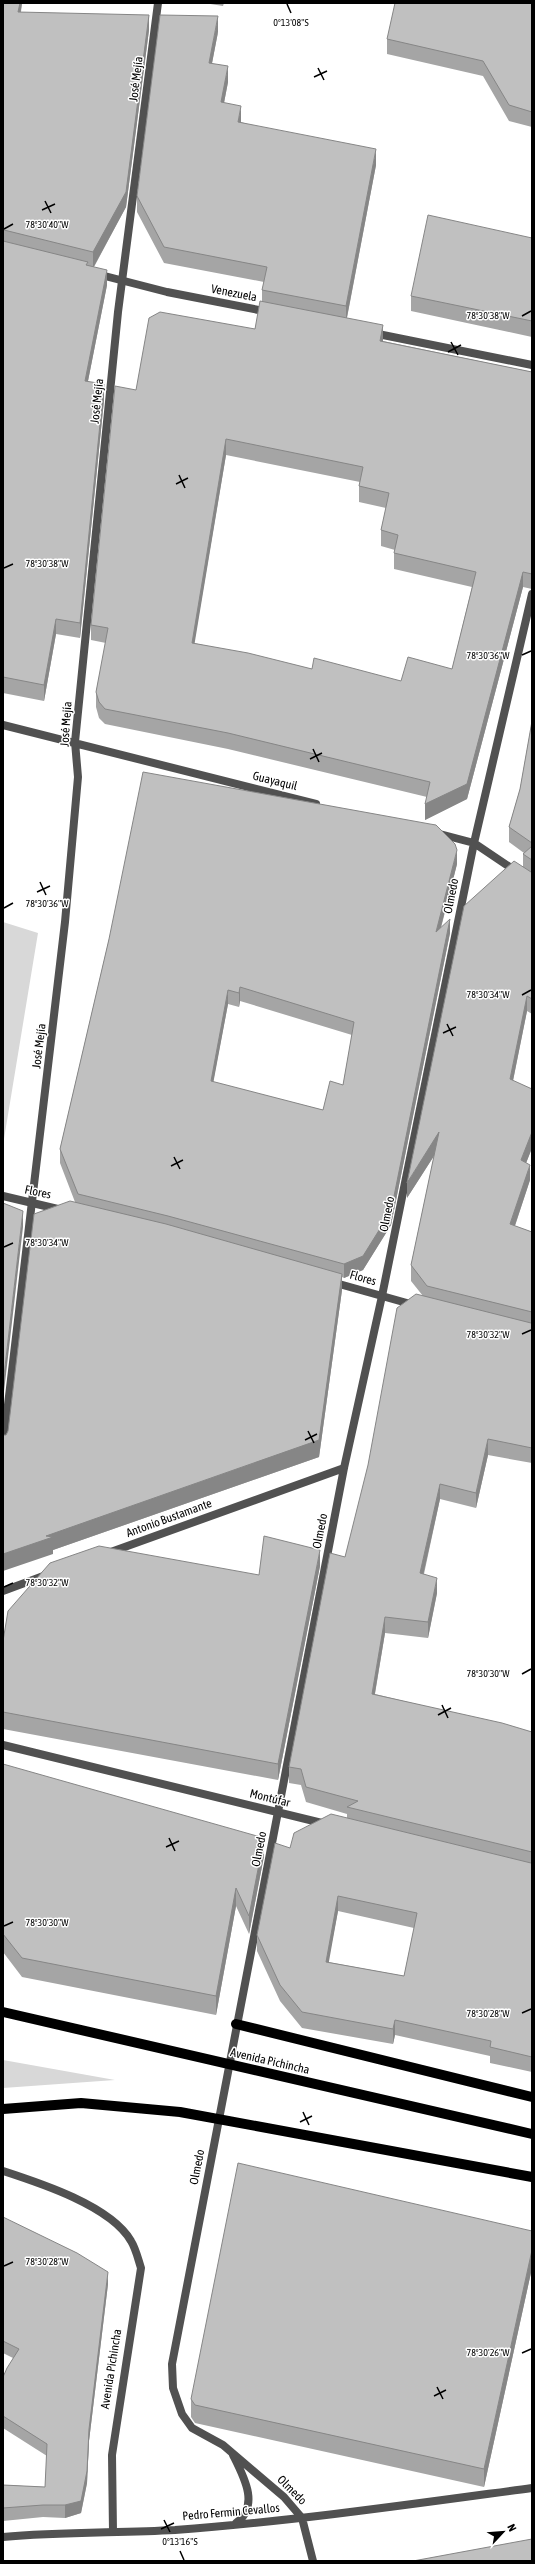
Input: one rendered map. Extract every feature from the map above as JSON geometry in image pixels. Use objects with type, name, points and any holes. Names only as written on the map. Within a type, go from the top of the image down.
[{"type":"main road","name":"Avenida Pichincha","points":[[3,2012],[532,2134]]},
{"type":"main road","points":[[236,2024],[532,2097]]},
{"type":"main road","points":[[3,2109],[81,2103],[180,2112],[532,2177]]},
{"type":"street","name":"José Mejía","points":[[3,1447],[65,922],[78,777],[75,742],[122,280],[158,3]]},
{"type":"street","name":"Venezuela","points":[[90,273],[274,313]]},
{"type":"street","points":[[366,332],[532,365]]},
{"type":"street","name":"Olmedo","points":[[313,2561],[302,2518],[284,2497],[231,2451],[192,2428],[182,2414],[173,2388],[172,2364],[236,2024],[279,1813],[344,1468],[382,1296],[474,843],[532,594]]},
{"type":"street","name":"Guayaquil","points":[[3,725],[326,806]]},
{"type":"street","points":[[426,830],[474,843],[532,882]]},
{"type":"street","name":"Flores","points":[[3,1196],[32,1204],[73,1212]]},
{"type":"street","name":"Flores","points":[[320,1278],[422,1306]]},
{"type":"street","name":"Antonio Bustamante","points":[[102,1555],[344,1468]]},
{"type":"street","points":[[3,1591],[53,1573]]},
{"type":"street","name":"Montúfar","points":[[3,1744],[338,1827]]},
{"type":"street","name":"Avenida Pichincha","points":[[3,2171],[52,2187],[105,2214],[131,2241],[141,2268],[112,2455],[113,2532]]},
{"type":"street","points":[[231,2451],[244,2475],[249,2496],[247,2511],[244,2518],[235,2524]]},
{"type":"street","name":"Pedro Fermin Cevallos","points":[[3,2537],[59,2532],[113,2532],[302,2518],[532,2488]]},
{"type":"shaded area","points":[[3,922],[38,933],[3,1145]]},
{"type":"shaded area","points":[[3,2060],[115,2080],[3,2088]]},
{"type":"building","points":[[3,3],[20,3],[18,12],[149,15],[126,192],[93,252],[4,230],[3,231]]},
{"type":"building","points":[[395,3],[532,3],[532,112],[509,105],[483,61],[387,39]]},
{"type":"building","points":[[160,15],[218,16],[209,63],[228,66],[221,102],[241,106],[238,122],[376,149],[346,306],[262,290],[267,267],[164,247],[137,196]]},
{"type":"building","points":[[428,215],[532,238],[532,321],[411,296]]},
{"type":"building","points":[[3,241],[88,262],[86,265],[107,270],[85,381],[104,384],[80,623],[56,619],[44,685],[3,677]]},
{"type":"building","points":[[260,301],[383,325],[380,341],[532,372],[532,574],[523,572],[467,784],[425,804],[430,782],[228,733],[105,709],[99,702],[96,692],[108,628],[91,625],[115,386],[136,390],[149,318],[160,312],[255,329]],"holes":[[[226,439],[363,467],[359,486],[389,493],[381,530],[398,535],[394,553],[476,572],[452,669],[408,657],[401,681],[314,658],[312,669],[248,653],[192,643]]]},
{"type":"building","points":[[532,721],[532,843],[509,827],[520,789]]},
{"type":"building","points":[[143,772],[436,825],[455,844],[457,850],[436,932],[450,919],[391,1211],[363,1256],[344,1264],[168,1216],[78,1194],[60,1149],[109,939]],"holes":[[[240,987],[354,1022],[343,1085],[330,1081],[323,1110],[211,1081],[228,990],[239,993]]]},
{"type":"building","points":[[532,846],[532,860],[523,854]]},
{"type":"building","points":[[514,861],[531,872],[532,871],[532,999],[527,996],[510,1079],[532,1089],[532,1132],[521,1160],[530,1165],[510,1224],[532,1232],[532,1312],[427,1286],[411,1265],[439,1132],[407,1183],[464,906]]},
{"type":"building","points":[[70,1201],[166,1224],[342,1274],[319,1440],[46,1536],[53,1537],[3,1554],[3,1435],[6,1435],[8,1431],[34,1214]]},
{"type":"building","points":[[3,1203],[23,1211],[3,1384]]},
{"type":"building","points":[[416,1294],[531,1323],[532,1322],[532,1448],[488,1439],[476,1493],[440,1484],[420,1573],[437,1578],[428,1622],[385,1617],[372,1694],[502,1723],[532,1732],[532,1852],[347,1807],[358,1801],[306,1787],[301,1769],[289,1767],[330,1553],[345,1557],[368,1465],[397,1308]]},
{"type":"building","points":[[264,1536],[320,1550],[278,1764],[3,1712],[3,1641],[8,1611],[50,1563],[99,1546],[259,1575]]},
{"type":"building","points":[[3,1764],[264,1838],[249,1916],[236,1888],[216,1996],[22,1958],[3,1934]]},
{"type":"building","points":[[331,1814],[531,1863],[532,1862],[532,2057],[490,2047],[491,2041],[395,2020],[393,2029],[302,2012],[280,1985],[257,1935],[275,1843],[290,1848],[294,1833]],"holes":[[[338,1896],[417,1913],[404,1976],[326,1962]]]},
{"type":"building","points":[[238,2163],[532,2231],[532,2250],[484,2469],[195,2405],[191,2399]]},
{"type":"building","points":[[3,2217],[77,2253],[108,2272],[89,2429],[87,2471],[81,2501],[65,2505],[3,2508],[3,2485],[45,2487],[47,2444],[3,2416],[3,2377],[19,2349],[3,2341]]},
{"type":"building","points":[[532,2539],[532,2561],[413,2561]]}]
